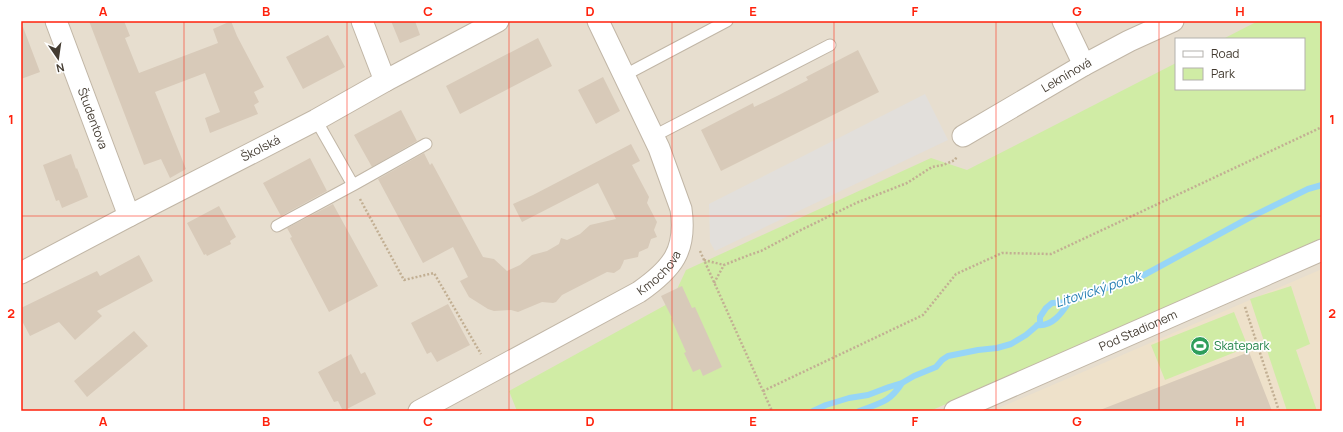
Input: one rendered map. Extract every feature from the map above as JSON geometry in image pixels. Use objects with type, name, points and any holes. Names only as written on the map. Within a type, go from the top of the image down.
[{"type":"street","name":"Študentova","points":[[56,21],[129,216]]},
{"type":"street","points":[[362,21],[384,81]]},
{"type":"street","name":"Školská","points":[[21,273],[316,120],[384,81],[498,21]]},
{"type":"street","name":"Kmochova","points":[[420,411],[639,292],[658,279],[677,256],[682,237],[683,218],[681,209],[654,136],[598,21]]},
{"type":"street","points":[[1063,21],[1084,65]]},
{"type":"street","name":"Leknínová","points":[[967,133],[1084,65],[1129,41],[1173,21]]},
{"type":"street","name":"Pod Stadionem","points":[[955,411],[1322,250]]},
{"type":"lane","points":[[624,75],[727,21]]},
{"type":"lane","points":[[654,136],[830,45]]},
{"type":"lane","points":[[316,120],[353,185]]},
{"type":"lane","points":[[277,226],[426,144]]},
{"type":"path","points":[[763,391],[923,315],[956,274],[1002,253],[1051,254],[1322,127]]},
{"type":"path","points":[[704,260],[724,264],[761,251],[799,230],[856,203],[907,183],[932,167],[943,165],[955,160],[967,133]]},
{"type":"path","points":[[353,185],[404,280],[434,273],[491,372]]},
{"type":"path","points":[[699,248],[772,410]]},
{"type":"path","points":[[714,283],[724,264]]},
{"type":"path","points":[[1238,287],[1279,411]]},
{"type":"shaded area","points":[[21,21],[1322,21],[1322,411],[21,411]]},
{"type":"shaded area","points":[[925,94],[948,140],[715,251],[710,242],[709,204]]},
{"type":"shaded area","points":[[1322,269],[1322,411],[992,411]]},
{"type":"green space","points":[[1258,21],[1322,21],[1322,241],[930,411],[517,411],[509,391],[671,302],[686,270],[931,158],[967,170],[1175,64],[1175,90],[1305,90],[1305,38],[1225,38]]},
{"type":"green space","points":[[1291,286],[1310,344],[1296,350],[1317,411],[1287,411],[1250,299]]},
{"type":"green space","name":"Skatepark","points":[[1234,312],[1248,347],[1165,380],[1151,345]]},
{"type":"building","points":[[89,21],[124,21],[130,36],[125,38],[139,73],[218,43],[213,29],[231,21],[237,36],[264,87],[254,92],[259,102],[254,105],[258,114],[210,133],[205,118],[220,112],[205,73],[155,92],[186,169],[170,178],[161,159],[144,165]]},
{"type":"building","points":[[391,21],[415,21],[420,35],[400,43]]},
{"type":"building","points":[[21,27],[23,27],[40,72],[21,79]]},
{"type":"building","points":[[328,35],[345,67],[303,89],[286,57]]},
{"type":"building","points":[[538,38],[552,66],[460,114],[446,86]]},
{"type":"building","points":[[858,50],[879,92],[721,171],[701,130],[753,103],[754,107],[777,96],[808,80],[806,77]]},
{"type":"building","points":[[603,77],[620,111],[596,124],[578,90]]},
{"type":"building","points":[[401,110],[417,141],[372,167],[354,135]]},
{"type":"building","points":[[631,144],[640,161],[632,165],[649,197],[647,203],[657,222],[654,230],[657,237],[651,239],[648,248],[639,252],[638,257],[624,260],[620,269],[614,273],[607,272],[562,295],[556,302],[542,302],[518,312],[511,310],[494,311],[469,297],[460,281],[468,277],[453,247],[423,263],[378,179],[424,153],[430,165],[432,163],[483,257],[494,259],[507,271],[520,265],[532,255],[547,251],[559,244],[561,238],[567,240],[580,234],[590,225],[616,219],[598,183],[522,222],[513,204]]},
{"type":"building","points":[[71,154],[88,197],[62,208],[59,200],[56,201],[43,165]]},
{"type":"building","points":[[310,158],[327,191],[281,216],[263,183]]},
{"type":"building","points":[[333,204],[378,286],[329,312],[290,238],[292,237],[287,228]]},
{"type":"building","points":[[219,206],[236,237],[230,241],[231,244],[207,256],[206,254],[204,255],[187,223]]},
{"type":"building","points":[[139,255],[153,281],[97,311],[102,316],[75,340],[59,322],[30,336],[21,319],[21,308],[97,271],[100,276]]},
{"type":"building","points":[[682,286],[692,308],[695,307],[722,367],[703,376],[700,369],[693,372],[684,353],[686,352],[672,318],[661,296]]},
{"type":"building","points":[[448,304],[470,345],[437,362],[431,352],[427,354],[411,323]]},
{"type":"building","points":[[134,331],[148,346],[87,397],[74,381]]},
{"type":"building","points":[[1249,352],[1272,411],[1100,411],[1100,410]]},
{"type":"building","points":[[351,354],[361,374],[365,372],[376,394],[343,411],[338,401],[334,402],[318,372]]},
{"type":"waterway","name":"Litovický potok","points":[[813,411],[826,405],[849,398],[868,395],[902,383],[914,376],[936,367],[948,356],[997,348],[1011,344],[1026,335],[1040,323],[1040,317],[1046,308],[1052,303],[1069,302],[1103,289],[1133,281],[1247,219],[1308,189],[1322,185]]},
{"type":"waterway","points":[[1037,325],[1052,322],[1060,315],[1069,302]]},
{"type":"waterway","points":[[859,411],[884,402],[893,395],[902,383]]},
{"type":"place","name":"Skatepark","points":[[1200,346]]}]
